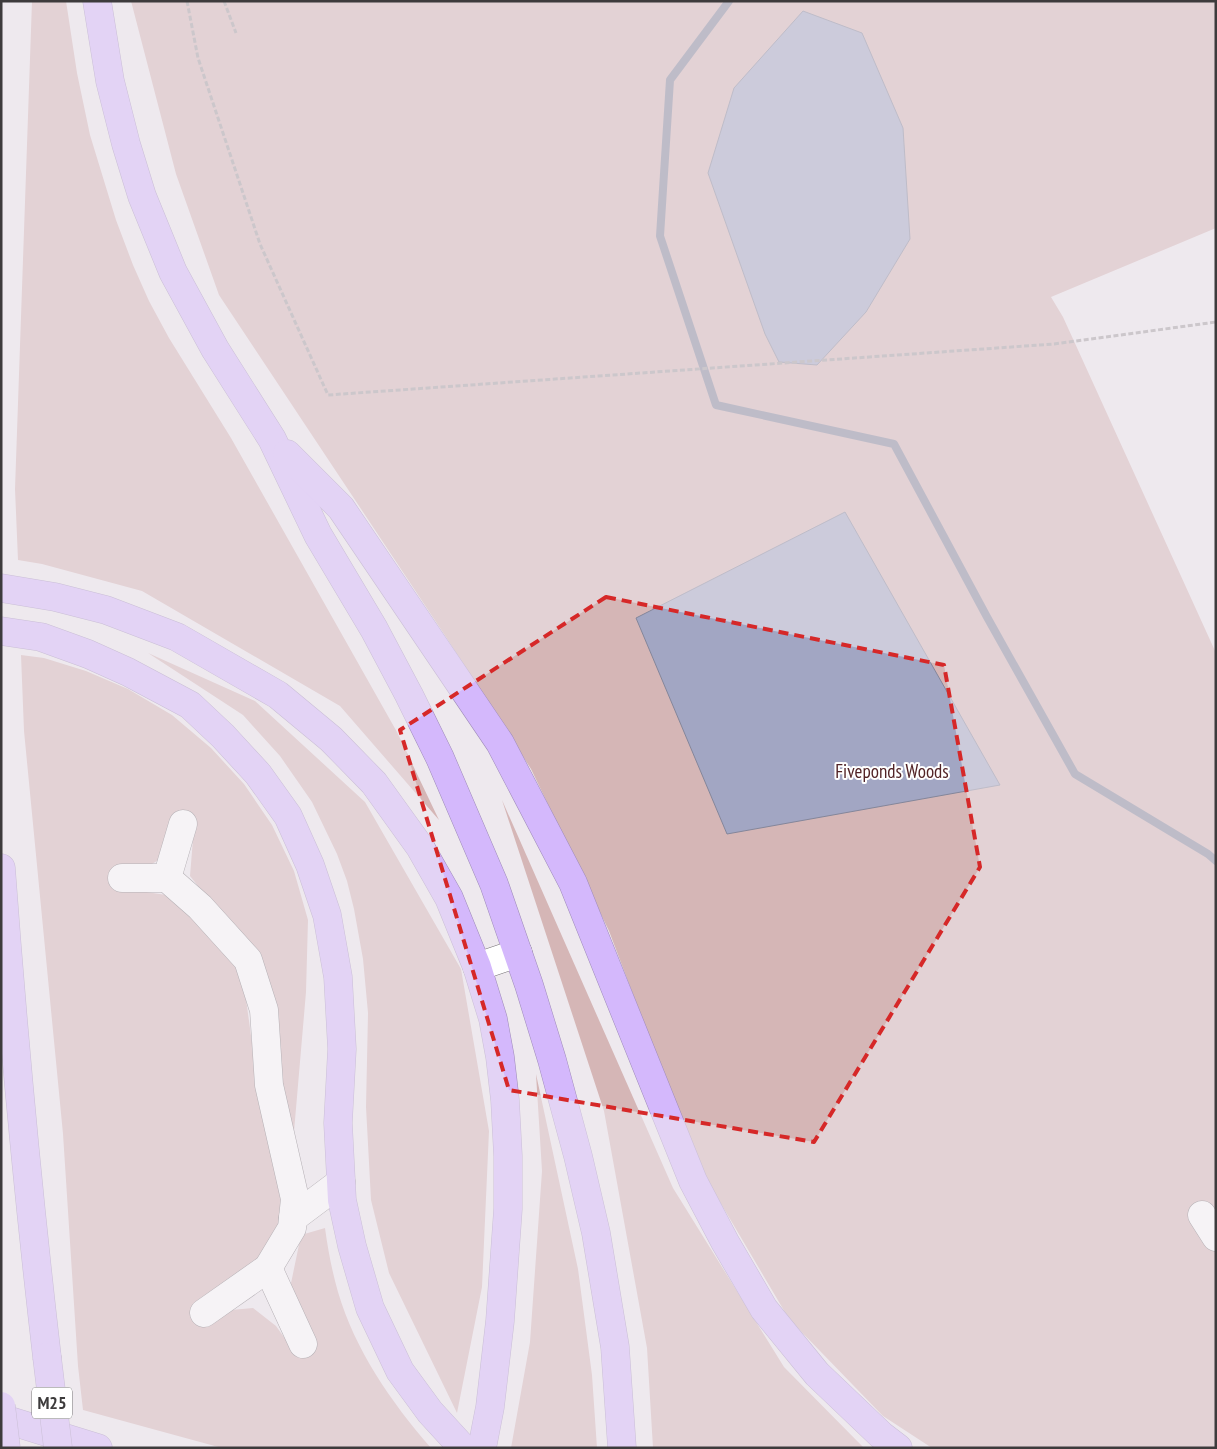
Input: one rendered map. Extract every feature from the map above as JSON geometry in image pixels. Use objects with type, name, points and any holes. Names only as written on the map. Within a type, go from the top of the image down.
[{"type":"highway","points":[[97,1],[118,115],[142,196],[173,272],[192,309],[272,439],[318,536],[378,637],[409,695],[440,758],[494,884],[552,1060],[578,1156],[596,1233],[615,1347],[622,1448]]},
{"type":"highway","points":[[272,439],[341,508],[500,744],[573,883],[692,1181],[764,1309],[817,1374],[881,1435],[898,1448]]},
{"type":"highway","points":[[1,588],[55,597],[106,610],[177,637],[278,695],[331,739],[374,783],[420,847],[449,898],[477,967],[493,1019],[500,1057],[508,1156],[508,1209],[500,1321],[490,1407],[482,1448]]},
{"type":"highway","points":[[1,631],[41,637],[88,654],[128,672],[190,705],[223,736],[258,774],[288,816],[310,865],[327,915],[338,977],[342,1049],[338,1123],[341,1182],[342,1200],[352,1246],[370,1308],[400,1370],[430,1412],[463,1448]]},
{"type":"highway","name":"M25","points":[[1,868],[14,1036],[34,1248],[58,1448]]},
{"type":"highway","points":[[1,1406],[6,1448]]},
{"type":"highway","points":[[1,1418],[98,1448]]},
{"type":"lane","points":[[167,878],[183,824]]},
{"type":"lane","points":[[122,878],[167,878],[200,907],[248,960],[264,1010],[269,1085],[295,1199],[292,1228],[268,1268],[204,1313]]},
{"type":"lane","points":[[477,967],[518,953]]},
{"type":"lane","points":[[293,1218],[341,1182]]},
{"type":"lane","points":[[1202,1215],[1216,1238]]},
{"type":"lane","points":[[268,1268],[304,1344]]},
{"type":"path","points":[[187,1],[198,58],[260,244],[328,395],[1054,344],[1216,322]]},
{"type":"path","points":[[224,1],[236,33]]},
{"type":"highlighted area","points":[[606,597],[944,665],[980,867],[814,1142],[509,1090],[400,730]]},
{"type":"green space","points":[[32,1],[66,1],[77,73],[90,135],[116,220],[149,301],[169,338],[231,438],[397,732],[439,820],[340,706],[142,591],[42,564],[18,560],[15,489]]},
{"type":"green space","name":"Fiveponds Woods","points":[[131,1],[1216,1],[1216,228],[1051,297],[1063,317],[1216,653],[1216,1448],[932,1448],[883,1416],[789,1319],[697,1163],[609,931],[531,769],[446,637],[219,295],[176,174]]},
{"type":"green space","points":[[148,653],[255,701],[365,802],[461,969],[489,1131],[482,1287],[457,1413],[389,1273],[371,1200],[366,1107],[368,1013],[363,959],[354,909],[347,881],[337,854],[312,802],[280,756],[243,715]]},
{"type":"green space","points":[[21,655],[44,658],[86,671],[128,689],[172,715],[211,748],[244,784],[272,825],[294,871],[308,920],[306,992],[292,1155],[245,945],[190,876],[193,839],[147,867],[119,888],[180,897],[242,970],[256,1072],[282,1156],[285,1223],[220,1311],[253,1308],[276,1326],[291,1347],[290,1288],[301,1235],[325,1228],[336,1284],[345,1313],[364,1355],[388,1394],[431,1448],[222,1448],[83,1410],[78,1366],[63,1134],[24,731]]},
{"type":"green space","points":[[502,800],[673,1188],[784,1367],[864,1448],[653,1448],[647,1348],[604,1111]]},
{"type":"green space","points":[[536,1074],[578,1269],[592,1375],[597,1448],[511,1448],[530,1342],[542,1171]]},
{"type":"water","points":[[803,11],[862,33],[903,128],[910,239],[866,312],[817,365],[779,362],[765,334],[708,173],[734,88]]},
{"type":"water","points":[[845,512],[1000,785],[727,834],[636,618]]},
{"type":"waterway","points":[[729,1],[670,80],[660,236],[716,405],[894,444],[987,617],[1075,774],[1208,854],[1216,861]]}]
